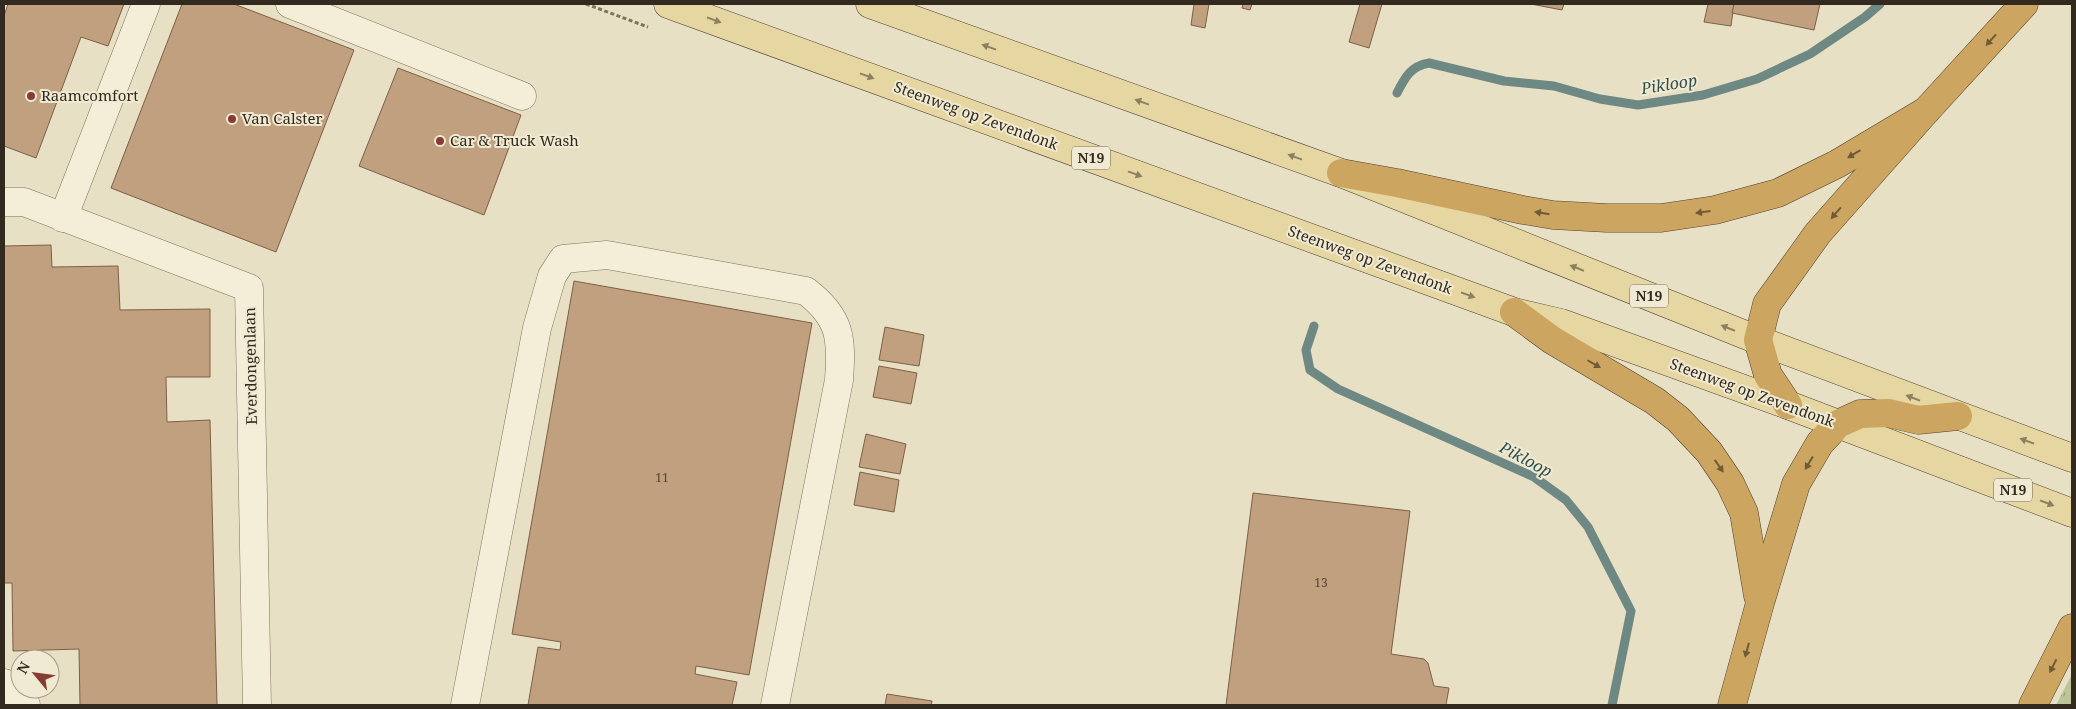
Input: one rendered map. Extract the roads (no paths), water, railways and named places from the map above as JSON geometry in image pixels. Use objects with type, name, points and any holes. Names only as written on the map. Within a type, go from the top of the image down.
[{"type":"highway","points":[[1788,405],[1768,375],[1758,340],[1767,304],[1818,233],[2024,4]]},
{"type":"highway","points":[[1341,173],[1397,182],[1522,210],[1553,215],[1661,218],[1715,210],[1778,192],[1837,164],[1926,111]]},
{"type":"highway","points":[[1514,312],[1552,340],[1655,401],[1678,419],[1709,452],[1730,482],[1744,513],[1760,602]]},
{"type":"highway","points":[[1732,705],[1760,602],[1796,484],[1820,444],[1838,424],[1860,414],[1888,413],[1918,420],[1967,419]]},
{"type":"highway","points":[[2033,705],[2072,628]]},
{"type":"main road","name":"Steenweg op Zevendonk","points":[[668,4],[1514,312],[1561,323],[1788,405],[1953,466],[2072,513]]},
{"type":"main road","name":"N19","points":[[870,4],[1341,173],[1758,340],[2072,458]]},
{"type":"street","points":[[64,218],[146,4]]},
{"type":"street","points":[[290,4],[522,96]]},
{"type":"street","name":"Everdongenlaan","points":[[4,202],[24,202],[249,288],[257,705]]},
{"type":"street","points":[[465,705],[537,328],[552,276],[563,259],[608,255],[806,291],[821,302],[834,320],[842,346],[839,380],[775,705]]},
{"type":"street","points":[[4,683],[26,705]]},
{"type":"waterway","name":"Pikloop","points":[[1397,93],[1409,73],[1423,64],[1429,63],[1504,81],[1554,86],[1600,99],[1638,105],[1703,95],[1757,79],[1810,54],[1865,17],[1880,4]]},
{"type":"waterway","name":"Pikloop","points":[[1314,326],[1306,350],[1310,370],[1338,389],[1534,477],[1566,500],[1588,527],[1631,611],[1612,705]]},
{"type":"place","name":"Raamcomfort","points":[[31,96]]},
{"type":"place","name":"Van Calster","points":[[232,119]]},
{"type":"place","name":"Car & Truck Wash","points":[[440,141]]}]
